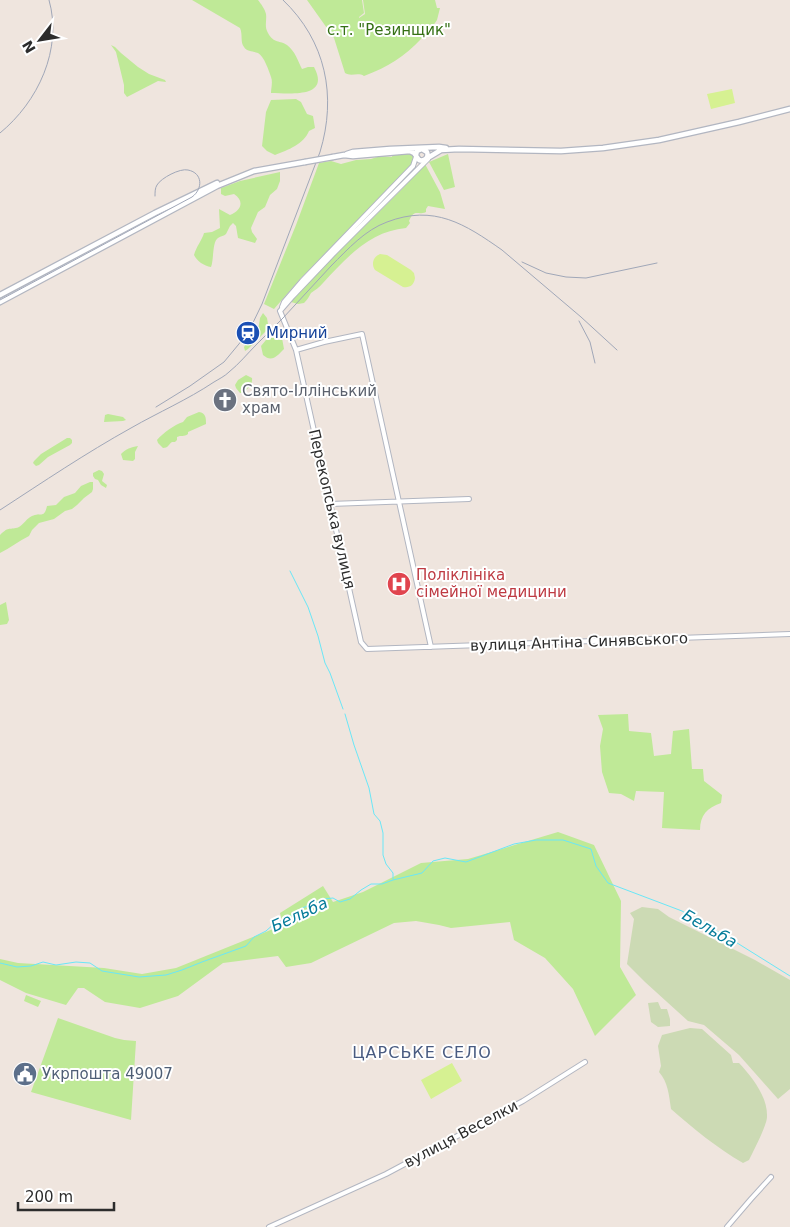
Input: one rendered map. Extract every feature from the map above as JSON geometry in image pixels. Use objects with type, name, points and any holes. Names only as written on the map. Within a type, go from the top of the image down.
[{"type":"main road","points":[[0,302],[217,186],[254,171],[353,152],[439,147],[561,151],[603,148],[659,140],[790,110]]},
{"type":"main road","points":[[420,148],[447,148]]},
{"type":"main road","points":[[416,156],[420,148]]},
{"type":"main road","points":[[420,148],[427,153],[425,159]]},
{"type":"main road","points":[[344,155],[353,156],[410,151],[420,160],[441,150],[460,149]]},
{"type":"main road","points":[[0,295],[155,212],[209,186],[252,173]]},
{"type":"street","points":[[280,311],[433,154]]},
{"type":"street","points":[[280,311],[284,302],[302,281],[414,166],[416,156]]},
{"type":"street","points":[[391,195],[425,159]]},
{"type":"street","name":"Перекопська вулиця","points":[[280,311],[296,350],[362,642],[368,649]]},
{"type":"street","points":[[296,350],[362,334],[431,647]]},
{"type":"street","points":[[330,504],[469,499]]},
{"type":"street","name":"вулиця Антіна Синявського","points":[[368,649],[790,634]]},
{"type":"street","name":"вулиця Веселки","points":[[269,1227],[386,1174],[523,1101],[585,1062]]},
{"type":"street","points":[[727,1227],[771,1177]]},
{"type":"green space","points":[[192,0],[258,0],[265,12],[266,28],[270,36],[290,47],[302,69],[314,67],[318,77],[317,85],[306,92],[271,93],[272,79],[266,64],[258,53],[245,49],[242,43],[240,28]]},
{"type":"green space","name":"с.т. \"Резинщик\"","points":[[307,0],[362,0],[364,13],[359,18],[365,14],[363,0],[435,0],[437,8],[440,8],[437,20],[424,39],[422,38],[395,61],[364,76],[345,73],[334,38]]},
{"type":"green space","points":[[111,45],[138,67],[166,82],[158,81],[127,97],[124,93],[124,85],[116,52]]},
{"type":"green space","points":[[732,89],[735,103],[711,109],[707,94]]},
{"type":"green space","points":[[296,99],[301,102],[307,114],[313,116],[315,128],[309,131],[307,136],[299,143],[275,155],[262,146],[266,112],[271,100]]},
{"type":"green space","points":[[393,153],[410,153],[414,158],[413,163],[301,278],[274,309],[264,304],[319,163],[331,161],[341,164],[380,156],[392,157]]},
{"type":"green space","points":[[448,154],[455,187],[444,190],[429,162]]},
{"type":"green space","points":[[425,164],[440,192],[445,209],[428,206],[426,212],[413,215],[406,228],[381,234],[370,240],[350,255],[311,293],[304,303],[291,302],[297,293]]},
{"type":"green space","points":[[280,172],[280,181],[277,189],[270,195],[265,207],[258,212],[251,228],[257,239],[255,243],[238,238],[236,226],[233,223],[226,234],[216,240],[211,267],[199,261],[194,255],[204,233],[220,228],[219,209],[230,215],[237,211],[240,206],[240,200],[234,194],[225,196],[221,194],[221,188],[240,181]]},
{"type":"green space","points":[[380,254],[387,255],[411,270],[415,278],[413,284],[403,287],[375,270],[373,261]]},
{"type":"green space","points":[[263,313],[270,325],[269,328],[245,351],[244,347],[249,339],[258,331],[260,318]]},
{"type":"green space","points":[[275,329],[278,329],[284,349],[274,358],[269,358],[263,355],[261,346]]},
{"type":"green space","points":[[246,375],[252,378],[252,383],[246,390],[240,393],[235,385],[238,380]]},
{"type":"green space","points":[[199,412],[206,418],[206,424],[188,432],[187,435],[177,437],[175,442],[166,447],[163,448],[158,443],[157,440],[165,432],[183,422],[187,417]]},
{"type":"green space","points":[[105,415],[123,417],[126,420],[104,422]]},
{"type":"green space","points":[[67,438],[72,440],[70,445],[48,457],[39,465],[36,466],[33,463],[41,454]]},
{"type":"green space","points":[[138,446],[133,461],[123,460],[121,454]]},
{"type":"green space","points":[[99,470],[104,474],[102,481],[107,485],[106,488],[93,476],[93,473]]},
{"type":"green space","points":[[93,482],[92,492],[72,509],[65,511],[54,519],[39,523],[29,536],[0,553],[0,535],[3,532],[19,527],[32,516],[43,514],[47,506],[56,505],[64,497],[75,493],[81,486]]},
{"type":"green space","points":[[6,602],[9,620],[7,624],[0,625],[0,605]]},
{"type":"green space","points":[[628,714],[629,731],[651,733],[654,756],[671,754],[673,731],[689,729],[692,769],[703,769],[704,781],[722,795],[721,803],[712,807],[703,816],[700,830],[662,828],[664,792],[636,791],[634,801],[621,794],[609,793],[602,772],[600,746],[603,729],[598,715]]},
{"type":"green space","points":[[558,832],[594,845],[621,901],[620,967],[636,995],[595,1036],[573,989],[545,958],[514,940],[510,922],[451,928],[416,921],[394,923],[311,963],[286,967],[278,956],[223,963],[178,996],[140,1008],[105,1002],[84,988],[78,988],[66,1005],[26,993],[0,980],[0,959],[18,963],[104,968],[142,974],[176,968],[283,925],[280,913],[323,886],[333,902],[363,892],[421,863],[468,859]]},
{"type":"green space","points":[[642,907],[658,909],[669,917],[755,960],[790,980],[790,1089],[778,1099],[739,1055],[704,1025],[688,1021],[627,964],[634,919],[630,913]]},
{"type":"green space","points":[[26,995],[41,1001],[38,1007],[24,1001]]},
{"type":"green space","points":[[658,1002],[661,1009],[667,1009],[670,1026],[658,1027],[651,1022],[648,1003]]},
{"type":"green space","points":[[58,1018],[115,1038],[136,1041],[131,1120],[31,1092]]},
{"type":"green space","points":[[690,1028],[702,1029],[731,1055],[733,1063],[739,1063],[754,1081],[765,1102],[767,1117],[765,1126],[749,1160],[743,1163],[706,1138],[671,1109],[666,1084],[659,1072],[661,1066],[658,1046],[662,1035]]},
{"type":"green space","points":[[452,1063],[462,1081],[431,1099],[421,1080]]},
{"type":"waterway","points":[[290,571],[308,607],[325,663],[343,709]]},
{"type":"waterway","points":[[345,714],[369,788],[374,814],[380,821],[383,833],[383,855],[386,864],[393,873],[393,879]]},
{"type":"waterway","name":"Бельба","points":[[0,963],[17,967],[31,966],[43,962],[56,965],[76,962],[90,963],[102,971],[139,977],[166,975],[246,946],[254,937],[266,931],[275,923],[285,920],[300,909],[324,899],[333,898],[340,902],[350,899],[371,884],[382,884],[422,873],[433,861],[445,858],[466,862],[514,844],[536,840],[563,840],[591,849],[596,866],[608,883],[682,911],[790,976]]},
{"type":"tram line","points":[[0,300],[192,197],[200,186],[199,178],[188,170],[176,172],[159,182],[156,187],[155,196]]},
{"type":"railway","points":[[0,133],[26,106],[44,73],[53,37],[49,0]]},
{"type":"railway","points":[[156,407],[224,362],[248,333],[262,304],[320,152],[327,110],[324,70],[318,51],[309,33],[298,16],[283,0]]},
{"type":"railway","points":[[0,510],[98,447],[141,422],[194,395],[226,375],[357,241],[379,225],[404,217],[434,216],[448,219],[475,232],[502,250],[617,350]]},
{"type":"railway","points":[[522,262],[546,273],[586,278],[657,263]]},
{"type":"railway","points":[[579,321],[590,342],[595,363]]},
{"type":"place","name":"Мирний","points":[[248,333]]},
{"type":"place","name":"Свято-Іллінський храм","points":[[225,400]]},
{"type":"place","name":"Поліклініка сімейної медицини","points":[[399,584]]},
{"type":"place","name":"Укрпошта 49007","points":[[25,1074]]},
{"type":"district","name":"ЦАРСЬКЕ СЕЛО","points":[[422,1052]]}]
